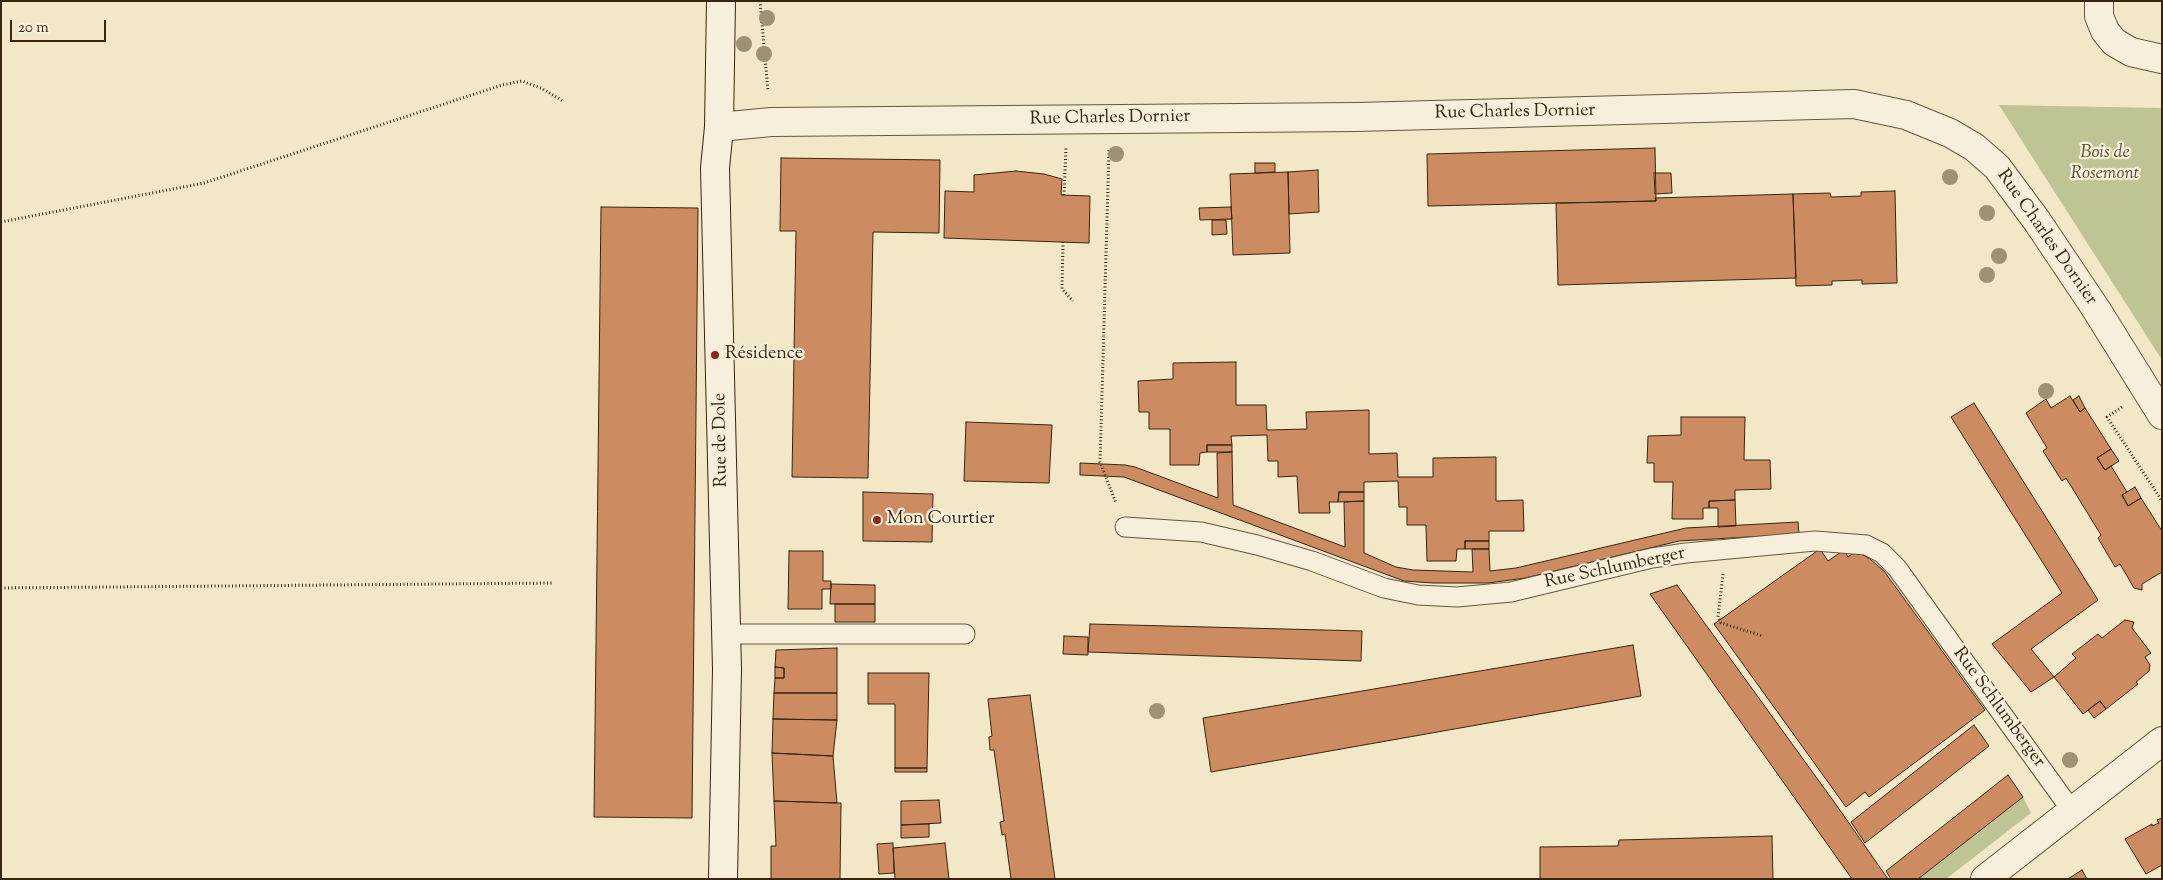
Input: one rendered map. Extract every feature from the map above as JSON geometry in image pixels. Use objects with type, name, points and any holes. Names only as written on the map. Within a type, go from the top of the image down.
[{"type":"street","name":"Rue de Dole","points":[[721,1],[719,127],[715,168],[726,634],[723,879]]},
{"type":"street","points":[[2099,1],[2099,16],[2105,31],[2114,42],[2131,52],[2162,59]]},
{"type":"street","name":"Rue Charles Dornier","points":[[719,127],[771,122],[1356,117],[1854,104],[1906,114],[1950,133],[1974,147],[1997,167],[2037,221],[2091,301],[2162,415]]},
{"type":"street","points":[[1985,879],[2162,741]]},
{"type":"lane","name":"Rue Schlumberger","points":[[1126,527],[1201,532],[1257,545],[1312,561],[1384,588],[1418,595],[1457,597],[1511,592],[1652,558],[1815,541],[1866,545],[1882,553],[1897,568],[2072,811]]},
{"type":"lane","points":[[726,634],[965,634]]},
{"type":"path","points":[[760,1],[771,122]]},
{"type":"path","points":[[1,222],[204,183],[502,85],[522,81],[541,88],[563,101]]},
{"type":"path","points":[[1109,146],[1100,462],[1126,527]]},
{"type":"path","points":[[1064,195],[1066,147]]},
{"type":"path","points":[[1063,242],[1062,289],[1073,302]]},
{"type":"path","points":[[2129,402],[2107,418],[2162,501]]},
{"type":"path","points":[[1727,549],[1718,616],[1721,623],[1763,636]]},
{"type":"path","points":[[1,588],[554,583]]},
{"type":"green space","name":"Bois de Rosemont","points":[[1999,105],[2162,108],[2162,360]]},
{"type":"green space","points":[[2023,797],[2031,813],[1946,879],[1918,879]]},
{"type":"building","points":[[1655,148],[1656,201],[1428,206],[1427,154]]},
{"type":"building","points":[[781,158],[940,160],[939,233],[873,232],[868,478],[792,477],[796,231],[780,231]]},
{"type":"building","points":[[1255,163],[1275,163],[1275,172],[1255,173]]},
{"type":"building","points":[[1318,170],[1319,212],[1289,214],[1288,172]]},
{"type":"building","points":[[1016,171],[1044,174],[1062,179],[1061,195],[1090,196],[1089,243],[944,238],[945,191],[974,192],[974,175]]},
{"type":"building","points":[[1288,172],[1290,253],[1233,255],[1230,174]]},
{"type":"building","points":[[1654,173],[1671,173],[1672,193],[1655,194]]},
{"type":"building","points":[[1895,191],[1897,283],[1862,284],[1862,280],[1832,281],[1832,285],[1796,286],[1793,194],[1830,193],[1831,197],[1861,196],[1861,192]]},
{"type":"building","points":[[1793,194],[1796,278],[1558,285],[1556,203],[1656,201],[1655,198]]},
{"type":"building","points":[[601,207],[698,208],[692,818],[594,817]]},
{"type":"building","points":[[1231,207],[1232,219],[1200,220],[1199,208]]},
{"type":"building","points":[[1212,220],[1226,220],[1227,234],[1212,235]]},
{"type":"building","points":[[1236,362],[1236,405],[1266,405],[1267,430],[1307,429],[1306,412],[1369,410],[1369,454],[1397,453],[1398,477],[1433,477],[1433,458],[1496,457],[1496,501],[1523,500],[1524,531],[1489,531],[1489,541],[1465,541],[1465,549],[1457,549],[1456,561],[1427,561],[1426,525],[1407,525],[1407,507],[1399,507],[1398,481],[1364,482],[1364,492],[1339,492],[1338,502],[1329,502],[1330,513],[1299,513],[1297,476],[1278,477],[1278,461],[1268,461],[1267,435],[1231,436],[1232,445],[1207,445],[1207,452],[1200,453],[1199,465],[1170,465],[1170,429],[1149,429],[1149,412],[1139,412],[1138,381],[1173,379],[1173,363]]},
{"type":"building","points":[[2070,396],[2080,412],[2085,408],[2111,449],[2097,458],[2105,470],[2111,466],[2127,492],[2122,495],[2128,506],[2141,498],[2162,531],[2162,572],[2142,584],[2142,590],[2134,588],[2120,564],[2115,567],[2098,538],[2101,535],[2066,478],[2062,481],[2043,451],[2047,448],[2026,413],[2046,399],[2051,408]]},
{"type":"building","points":[[2079,396],[2085,408],[2080,412],[2073,400]]},
{"type":"building","points":[[1974,403],[2098,600],[2031,649],[2054,677],[2031,692],[1992,644],[2062,593],[1951,417]]},
{"type":"building","points":[[1681,417],[1745,417],[1744,460],[1770,460],[1771,489],[1735,490],[1735,500],[1709,501],[1709,508],[1703,508],[1703,519],[1672,519],[1673,482],[1654,482],[1654,463],[1647,463],[1648,436],[1681,435]]},
{"type":"building","points":[[966,422],[1052,425],[1049,483],[964,481]]},
{"type":"building","points":[[1207,445],[1232,445],[1232,452],[1207,452]]},
{"type":"building","points":[[2111,449],[2119,461],[2105,470],[2097,458]]},
{"type":"building","points":[[1232,452],[1233,505],[1345,547],[1344,502],[1364,501],[1364,553],[1396,567],[1413,570],[1473,572],[1472,549],[1489,549],[1490,571],[1516,568],[1686,528],[1798,522],[1799,534],[1679,541],[1525,578],[1488,583],[1404,581],[1124,477],[1080,475],[1080,463],[1125,465],[1218,498],[1217,453]]},
{"type":"building","points":[[2135,487],[2141,498],[2128,506],[2122,495]]},
{"type":"building","points":[[863,492],[933,494],[932,542],[863,541]]},
{"type":"building","points":[[1339,492],[1364,492],[1364,501],[1338,502]]},
{"type":"building","points":[[1735,500],[1736,526],[1718,527],[1718,508],[1709,508],[1709,501]]},
{"type":"building","points":[[1465,541],[1489,541],[1489,549],[1465,549]]},
{"type":"building","points":[[1820,549],[1828,561],[1844,550],[1848,557],[1856,551],[1870,559],[1884,571],[1985,710],[1869,797],[1865,792],[1846,807],[1714,624]]},
{"type":"building","points":[[789,551],[823,551],[823,581],[831,581],[831,589],[822,589],[822,609],[788,609]]},
{"type":"building","points":[[831,584],[875,585],[875,604],[830,604]]},
{"type":"building","points":[[1677,585],[1888,879],[1852,879],[1650,594]]},
{"type":"building","points":[[835,604],[875,604],[875,622],[835,622]]},
{"type":"building","points":[[2125,620],[2134,622],[2132,628],[2151,653],[2145,657],[2150,665],[2149,671],[2136,682],[2138,684],[2106,709],[2100,701],[2083,714],[2054,677],[2076,658],[2072,654],[2098,634],[2102,638]]},
{"type":"building","points":[[1090,624],[1362,631],[1361,661],[1088,652]]},
{"type":"building","points":[[1064,636],[1088,637],[1088,655],[1063,654]]},
{"type":"building","points":[[1633,645],[1641,696],[1211,772],[1203,718]]},
{"type":"building","points":[[837,648],[837,693],[774,693],[775,678],[784,678],[784,668],[775,667],[776,650]]},
{"type":"building","points":[[775,667],[784,668],[784,678],[775,678]]},
{"type":"building","points":[[868,673],[929,673],[927,768],[895,768],[895,704],[868,704]]},
{"type":"building","points":[[774,693],[837,693],[837,720],[773,719]]},
{"type":"building","points":[[1030,695],[1055,879],[1011,879],[1005,834],[1002,835],[1000,822],[1004,821],[994,750],[990,750],[989,737],[992,736],[988,699]]},
{"type":"building","points":[[2100,701],[2106,709],[2094,718],[2088,710]]},
{"type":"building","points":[[773,719],[837,720],[833,756],[772,753]]},
{"type":"building","points":[[1974,725],[1989,746],[1865,843],[1851,822]]},
{"type":"building","points":[[772,753],[833,756],[837,803],[774,801]]},
{"type":"building","points":[[895,768],[927,768],[927,772],[895,772]]},
{"type":"building","points":[[2008,775],[2023,797],[1918,879],[1891,879],[1886,871]]},
{"type":"building","points":[[939,800],[941,823],[901,825],[901,801]]},
{"type":"building","points":[[774,801],[841,803],[840,879],[771,879],[771,846],[776,846]]},
{"type":"building","points":[[2162,818],[2162,865],[2146,874],[2125,839],[2152,824],[2152,826],[2159,823],[2157,820]]},
{"type":"building","points":[[929,824],[929,837],[901,838],[901,825]]},
{"type":"building","points":[[1772,836],[1773,879],[1540,879],[1540,847],[1618,846],[1619,840]]},
{"type":"building","points":[[893,843],[894,873],[879,874],[877,844]]},
{"type":"building","points":[[945,843],[949,879],[895,879],[893,848]]},
{"type":"building","points":[[2082,870],[2087,879],[2068,879]]},
{"type":"place","name":"Résidence","points":[[715,355]]},
{"type":"place","name":"Mon Courtier","points":[[877,520]]}]
